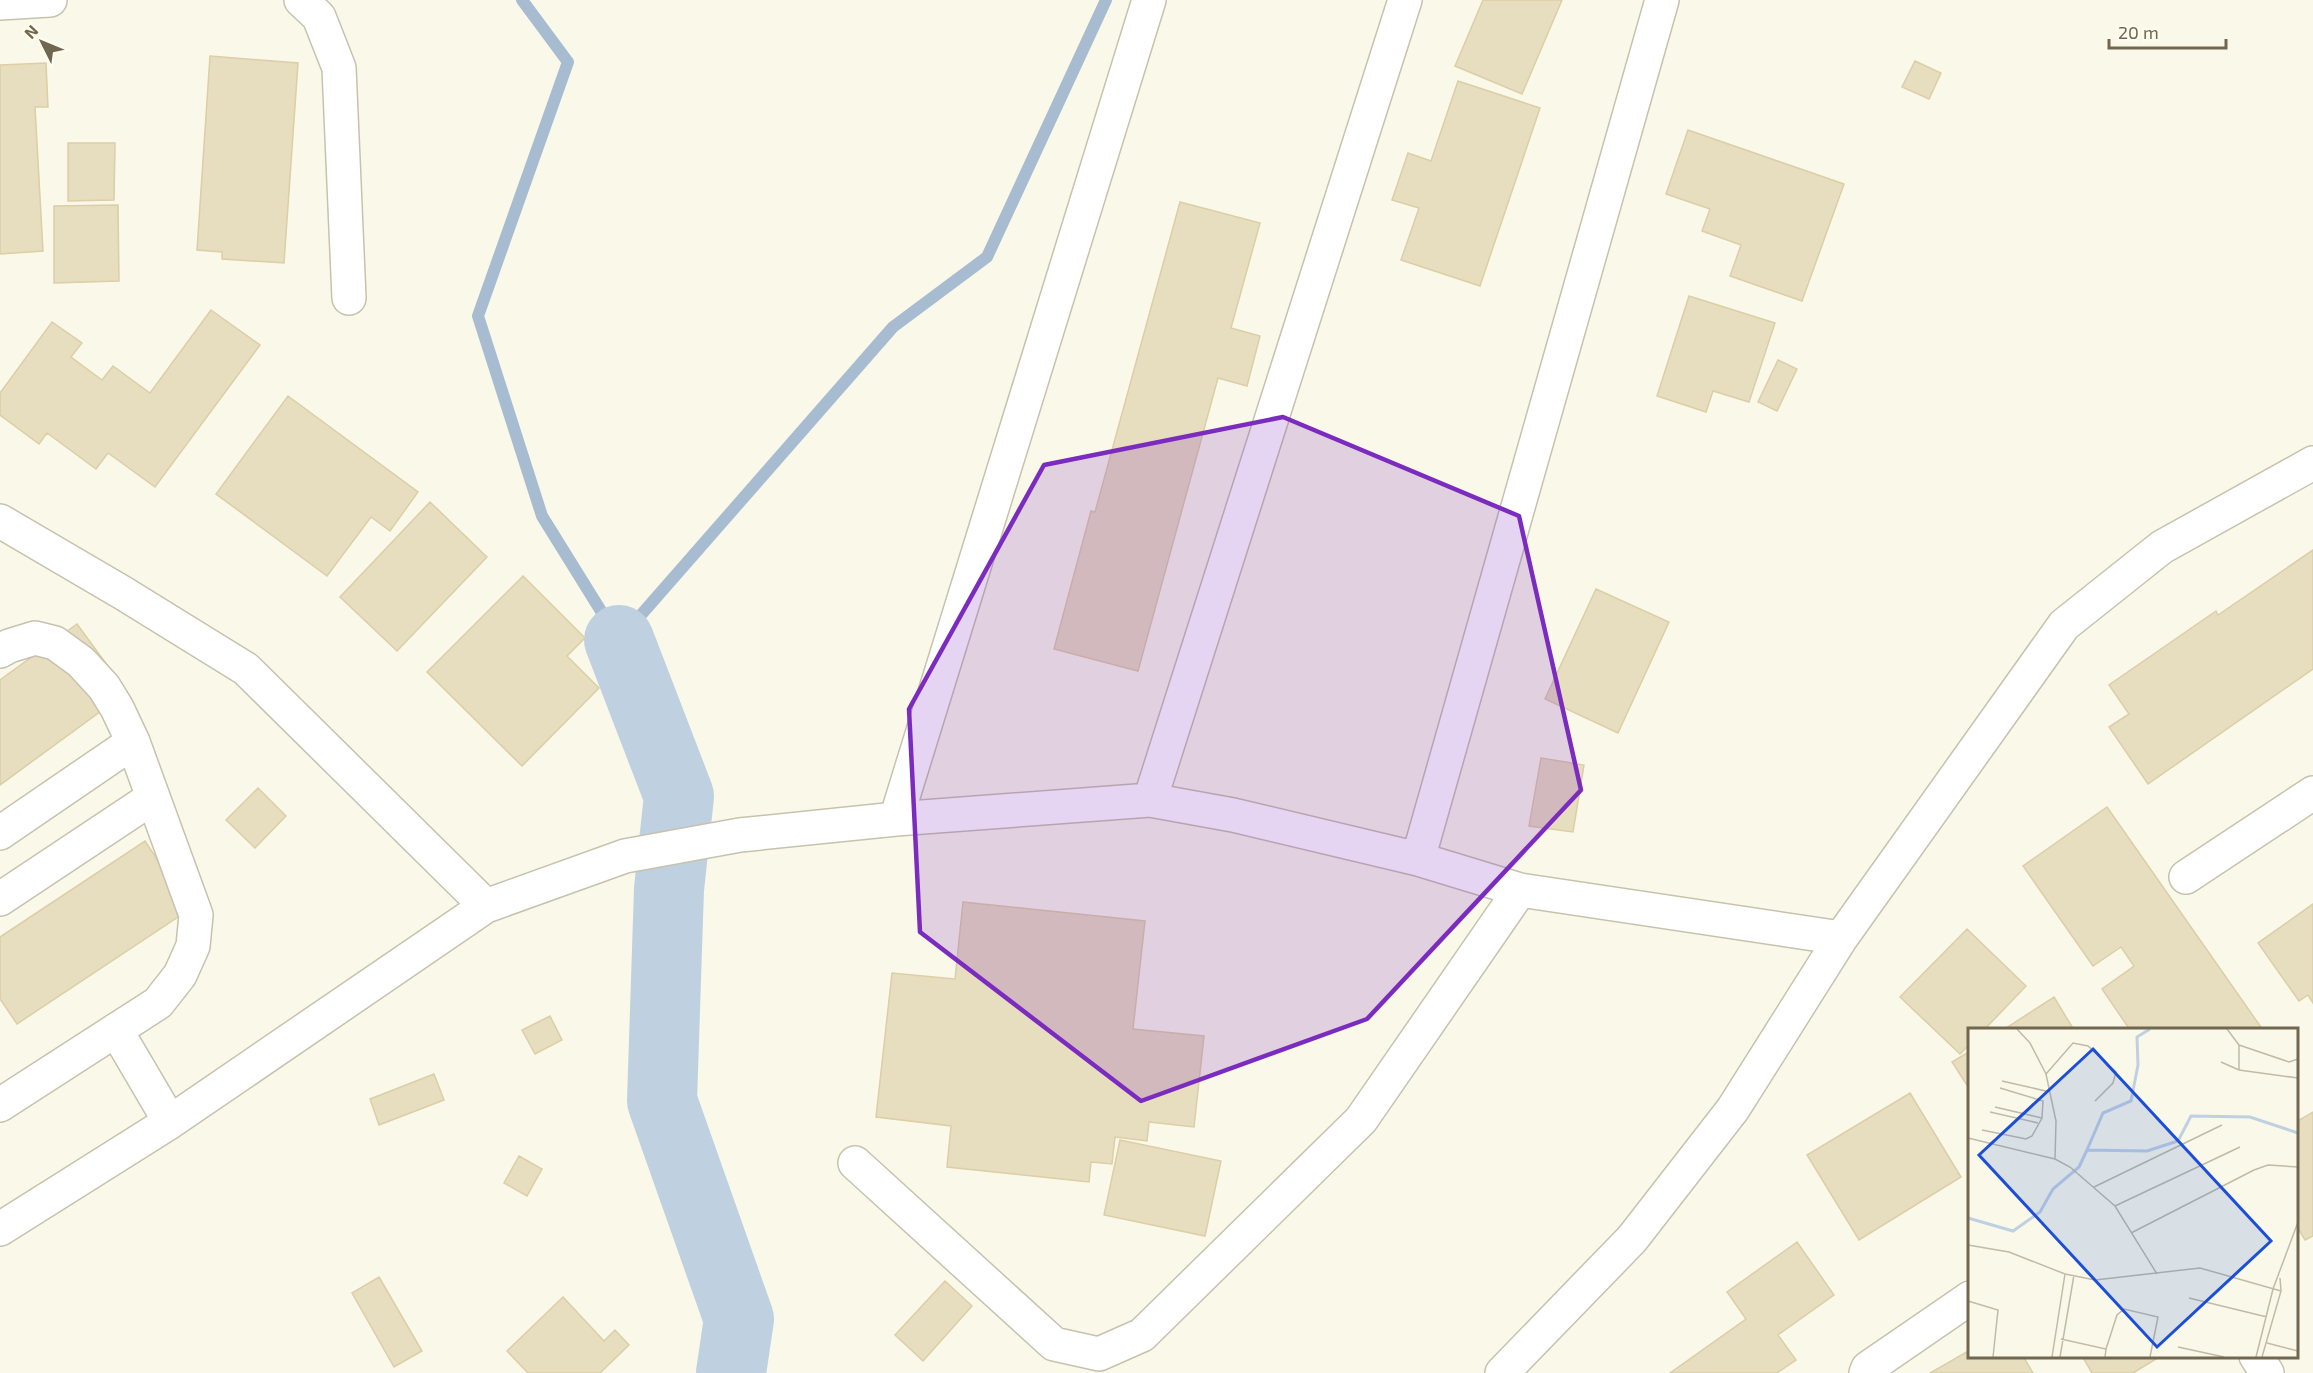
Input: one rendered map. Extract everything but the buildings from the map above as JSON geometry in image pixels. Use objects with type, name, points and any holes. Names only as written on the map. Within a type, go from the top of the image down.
[{"type":"street","points":[[0,3],[50,0]]},
{"type":"street","points":[[301,0],[319,17],[339,68],[349,298]]},
{"type":"street","points":[[896,819],[1149,0]]},
{"type":"street","points":[[1150,800],[1405,0]]},
{"type":"street","points":[[1418,859],[1662,0]]},
{"type":"street","points":[[1502,1373],[1632,1239],[1733,1109],[1841,938],[2064,625],[2162,547],[2313,463]]},
{"type":"street","points":[[7,534],[123,593],[246,669],[486,906]]},
{"type":"street","points":[[0,651],[35,638],[56,643],[81,663],[104,687],[133,742],[196,915],[193,946],[180,975],[158,1003],[0,1105]]},
{"type":"street","points":[[0,833],[133,742]]},
{"type":"street","points":[[2186,877],[2313,793]]},
{"type":"street","points":[[0,899],[152,798]]},
{"type":"street","points":[[0,1229],[170,1122],[486,906],[625,856],[740,835],[896,819],[1150,800],[1233,815],[1418,859],[1520,890],[1841,938]]},
{"type":"street","points":[[855,1163],[1054,1344],[1099,1354],[1143,1335],[1361,1120],[1520,890]]},
{"type":"street","points":[[116,1030],[170,1122]]},
{"type":"street","points":[[1866,1373],[1868,1368],[1968,1299]]},
{"type":"street","points":[[2257,1358],[2267,1373]]},
{"type":"highlighted area","points":[[1283,417],[1519,516],[1581,790],[1367,1019],[1141,1101],[920,932],[909,709],[1044,465]]},
{"type":"waterway","points":[[522,0],[568,62],[478,316],[542,516],[619,640],[893,327],[987,257],[1106,0]]},
{"type":"waterway","points":[[619,640],[679,796],[669,889],[662,1101],[739,1319],[731,1373]]}]
